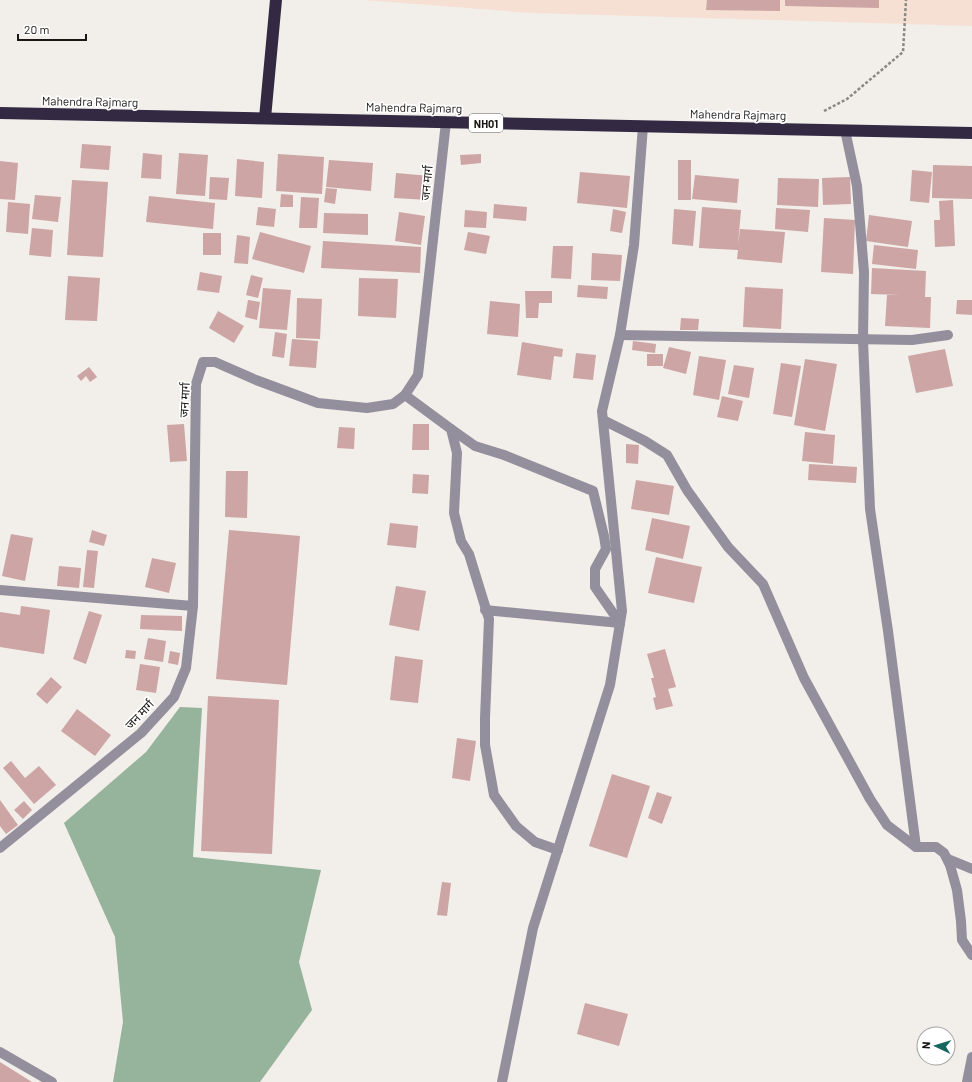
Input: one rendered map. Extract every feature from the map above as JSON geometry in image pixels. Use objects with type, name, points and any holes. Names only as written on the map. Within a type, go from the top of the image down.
[{"type":"highway","points":[[265,118],[276,0]]},
{"type":"highway","name":"Mahendra Rajmarg","points":[[0,113],[972,132]]},
{"type":"street","name":"जन मार्ग","points":[[0,848],[140,733],[174,697],[186,668],[193,606],[196,384],[203,362],[215,362],[256,380],[318,403],[367,408],[393,404],[405,395],[418,375],[446,122]]},
{"type":"street","points":[[502,1082],[533,928],[610,685],[622,611],[602,411],[620,336],[634,245],[643,126]]},
{"type":"street","points":[[845,130],[857,186],[864,272],[863,340],[870,509],[888,631],[916,847]]},
{"type":"street","points":[[620,336],[912,340],[948,335]]},
{"type":"street","points":[[405,395],[474,446],[504,455],[593,491],[606,549],[595,569],[595,587],[620,623]]},
{"type":"street","points":[[603,420],[644,441],[667,455],[687,490],[728,548],[763,584],[804,678],[870,799],[887,825],[916,847],[936,847],[944,853],[948,859],[957,890],[962,940],[972,954]]},
{"type":"street","points":[[451,430],[457,453],[454,513],[461,541],[469,554],[488,619],[485,746],[494,795],[516,826],[535,842],[558,850]]},
{"type":"street","points":[[0,590],[193,606]]},
{"type":"street","points":[[485,610],[620,623]]},
{"type":"street","points":[[948,859],[972,869]]},
{"type":"street","points":[[0,1052],[52,1082]]},
{"type":"street","points":[[967,1082],[972,1057]]},
{"type":"path","points":[[815,130],[823,112],[847,99],[903,52],[906,0]]},
{"type":"shaded area","points":[[364,0],[972,0],[972,26],[532,13]]},
{"type":"green space","points":[[180,707],[202,708],[193,857],[321,870],[299,962],[312,1010],[260,1082],[113,1082],[123,1022],[115,937],[64,823],[146,752]]},
{"type":"building","points":[[707,0],[780,0],[780,11],[706,10]]},
{"type":"building","points":[[785,0],[879,0],[879,8],[785,6]]},
{"type":"building","points":[[82,144],[111,146],[109,170],[80,168]]},
{"type":"building","points":[[143,153],[162,155],[161,179],[141,178]]},
{"type":"building","points":[[179,153],[208,155],[205,196],[176,194]]},
{"type":"building","points":[[278,154],[324,157],[322,194],[276,191]]},
{"type":"building","points":[[481,154],[481,163],[461,165],[460,155]]},
{"type":"building","points":[[237,159],[264,162],[262,198],[235,196]]},
{"type":"building","points":[[329,160],[373,163],[371,191],[326,187]]},
{"type":"building","points":[[678,160],[691,160],[691,200],[678,200]]},
{"type":"building","points":[[0,161],[18,163],[15,200],[0,199]]},
{"type":"building","points":[[933,165],[972,166],[972,199],[932,198]]},
{"type":"building","points":[[912,170],[932,172],[929,203],[910,201]]},
{"type":"building","points":[[580,172],[630,176],[627,208],[577,203]]},
{"type":"building","points":[[396,173],[430,176],[428,200],[394,198]]},
{"type":"building","points":[[695,175],[739,179],[737,203],[692,199]]},
{"type":"building","points":[[210,177],[229,178],[227,200],[209,199]]},
{"type":"building","points":[[850,177],[851,204],[823,205],[822,178]]},
{"type":"building","points":[[778,178],[819,179],[818,207],[777,205]]},
{"type":"building","points":[[72,180],[108,182],[103,257],[67,255]]},
{"type":"building","points":[[326,188],[337,189],[335,204],[324,202]]},
{"type":"building","points":[[281,194],[293,195],[293,207],[280,207]]},
{"type":"building","points":[[35,195],[61,197],[58,222],[32,219]]},
{"type":"building","points":[[149,196],[215,203],[213,229],[146,222]]},
{"type":"building","points":[[301,197],[319,198],[317,228],[299,228]]},
{"type":"building","points":[[953,200],[955,246],[935,247],[934,220],[940,220],[939,201]]},
{"type":"building","points":[[8,202],[30,204],[28,234],[6,232]]},
{"type":"building","points":[[494,204],[527,207],[526,221],[493,218]]},
{"type":"building","points":[[258,207],[276,209],[274,227],[256,225]]},
{"type":"building","points":[[702,207],[741,210],[738,245],[740,229],[785,232],[782,263],[737,259],[738,250],[699,248]]},
{"type":"building","points":[[776,208],[810,210],[808,232],[775,229]]},
{"type":"building","points":[[613,209],[626,212],[622,233],[610,231]]},
{"type":"building","points":[[674,209],[696,211],[693,246],[672,244]]},
{"type":"building","points":[[465,210],[487,212],[486,228],[464,227]]},
{"type":"building","points":[[399,212],[425,216],[421,245],[395,241]]},
{"type":"building","points":[[324,213],[368,214],[368,235],[323,233]]},
{"type":"building","points":[[869,215],[912,221],[908,247],[866,241]]},
{"type":"building","points":[[824,218],[855,220],[853,274],[821,272]]},
{"type":"building","points":[[32,228],[53,230],[51,257],[29,255]]},
{"type":"building","points":[[260,232],[311,246],[304,273],[252,259]]},
{"type":"building","points":[[468,232],[490,236],[486,254],[464,250]]},
{"type":"building","points":[[203,233],[221,233],[221,255],[203,255]]},
{"type":"building","points":[[237,235],[250,237],[248,264],[234,263]]},
{"type":"building","points":[[323,241],[421,247],[420,273],[321,268]]},
{"type":"building","points":[[874,245],[918,250],[916,269],[872,264]]},
{"type":"building","points":[[553,246],[573,246],[571,279],[551,278]]},
{"type":"building","points":[[592,253],[622,255],[620,281],[591,280]]},
{"type":"building","points":[[872,268],[926,271],[925,297],[931,297],[930,328],[885,326],[887,295],[900,295],[871,294]]},
{"type":"building","points":[[200,272],[222,276],[219,293],[197,290]]},
{"type":"building","points":[[251,275],[263,278],[258,298],[246,295]]},
{"type":"building","points":[[68,276],[100,278],[97,321],[65,320]]},
{"type":"building","points":[[359,278],[398,279],[396,318],[358,316]]},
{"type":"building","points":[[578,285],[608,287],[607,299],[577,297]]},
{"type":"building","points":[[745,287],[783,289],[781,329],[743,327]]},
{"type":"building","points":[[263,288],[291,290],[287,330],[259,328]]},
{"type":"building","points":[[525,291],[552,291],[552,303],[539,303],[538,318],[526,318]]},
{"type":"building","points":[[297,298],[322,299],[320,339],[296,338]]},
{"type":"building","points":[[248,300],[260,302],[257,320],[245,317]]},
{"type":"building","points":[[957,300],[972,300],[972,315],[956,314]]},
{"type":"building","points":[[490,301],[520,304],[518,337],[487,334]]},
{"type":"building","points":[[218,311],[244,326],[234,343],[209,328]]},
{"type":"building","points":[[681,318],[699,319],[698,330],[680,330]]},
{"type":"building","points":[[275,332],[287,334],[284,358],[272,356]]},
{"type":"building","points":[[292,339],[318,341],[316,368],[289,366]]},
{"type":"building","points":[[633,341],[656,344],[655,353],[632,350]]},
{"type":"building","points":[[522,342],[563,349],[562,357],[554,356],[551,380],[517,375]]},
{"type":"building","points":[[669,347],[691,352],[686,374],[663,368]]},
{"type":"building","points":[[945,349],[953,386],[916,393],[908,356]]},
{"type":"building","points":[[576,353],[596,355],[593,380],[573,378]]},
{"type":"building","points":[[647,354],[663,354],[663,366],[647,366]]},
{"type":"building","points":[[699,356],[726,360],[719,400],[693,395]]},
{"type":"building","points":[[805,359],[837,364],[825,431],[794,425]]},
{"type":"building","points":[[781,363],[801,366],[792,417],[773,414]]},
{"type":"building","points":[[734,365],[754,368],[749,398],[728,394]]},
{"type":"building","points":[[89,367],[97,377],[90,382],[86,376],[81,381],[77,376]]},
{"type":"building","points":[[722,396],[743,401],[738,421],[717,417]]},
{"type":"building","points":[[184,424],[187,461],[170,462],[167,425]]},
{"type":"building","points":[[413,424],[429,424],[429,450],[412,450]]},
{"type":"building","points":[[339,427],[355,428],[354,449],[337,448]]},
{"type":"building","points":[[805,432],[835,435],[833,464],[802,461]]},
{"type":"building","points":[[626,444],[639,445],[638,464],[626,463]]},
{"type":"building","points":[[809,464],[857,467],[856,483],[808,480]]},
{"type":"building","points":[[226,471],[248,471],[247,518],[225,517]]},
{"type":"building","points":[[413,474],[429,475],[428,494],[412,493]]},
{"type":"building","points":[[636,480],[674,486],[669,515],[631,509]]},
{"type":"building","points":[[652,518],[690,526],[683,559],[645,550]]},
{"type":"building","points":[[390,523],[418,526],[416,548],[387,545]]},
{"type":"building","points":[[92,530],[107,535],[104,546],[89,542]]},
{"type":"building","points":[[229,530],[300,536],[287,685],[216,679]]},
{"type":"building","points":[[11,534],[33,538],[25,581],[2,576]]},
{"type":"building","points":[[87,550],[98,551],[94,588],[83,587]]},
{"type":"building","points":[[656,557],[702,567],[694,603],[648,593]]},
{"type":"building","points":[[152,558],[176,563],[169,593],[145,587]]},
{"type":"building","points":[[59,566],[81,568],[79,588],[57,586]]},
{"type":"building","points":[[396,586],[426,591],[419,631],[389,625]]},
{"type":"building","points":[[21,606],[50,610],[44,654],[0,647],[0,612],[20,615]]},
{"type":"building","points":[[89,611],[102,615],[86,664],[73,659]]},
{"type":"building","points":[[141,615],[182,616],[182,631],[140,629]]},
{"type":"building","points":[[148,638],[166,641],[163,662],[144,659]]},
{"type":"building","points":[[665,649],[676,687],[668,689],[673,706],[656,710],[653,698],[656,697],[651,678],[654,678],[647,654]]},
{"type":"building","points":[[126,650],[136,651],[135,659],[125,658]]},
{"type":"building","points":[[170,651],[180,653],[178,665],[168,663]]},
{"type":"building","points":[[395,656],[423,660],[418,703],[390,700]]},
{"type":"building","points":[[140,664],[160,667],[156,693],[136,690]]},
{"type":"building","points":[[51,677],[62,687],[47,704],[36,694]]},
{"type":"building","points":[[208,696],[279,700],[272,854],[201,851]]},
{"type":"building","points":[[77,709],[111,735],[95,756],[61,731]]},
{"type":"building","points":[[457,738],[476,741],[470,781],[452,778]]},
{"type":"building","points":[[11,761],[25,778],[39,766],[56,785],[34,804],[3,768]]},
{"type":"building","points":[[612,774],[650,786],[627,858],[589,846]]},
{"type":"building","points":[[657,792],[672,797],[662,824],[648,818]]},
{"type":"building","points":[[0,800],[18,825],[6,834],[0,826]]},
{"type":"building","points":[[24,801],[32,810],[23,819],[14,810]]},
{"type":"building","points":[[442,882],[451,883],[447,916],[437,915]]},
{"type":"building","points":[[585,1003],[628,1014],[619,1046],[577,1034]]},
{"type":"building","points":[[0,1062],[32,1082],[0,1082]]}]
